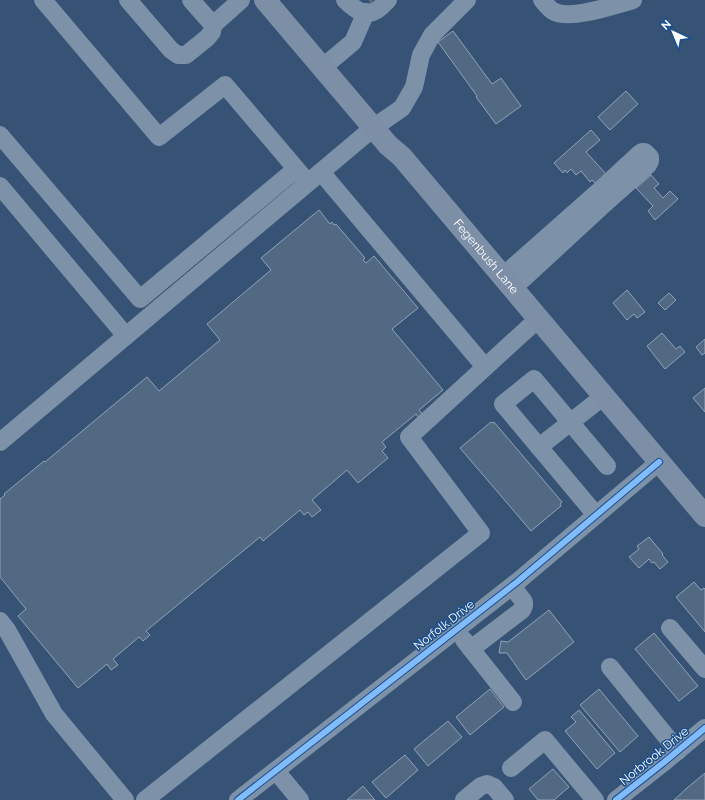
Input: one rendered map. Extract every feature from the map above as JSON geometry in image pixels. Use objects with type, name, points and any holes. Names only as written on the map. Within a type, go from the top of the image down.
[{"type":"main road","name":"Fegenbush Lane","points":[[265,0],[373,128],[388,145],[402,157],[705,516]]},
{"type":"street","points":[[43,0],[159,137],[225,85],[296,169],[314,178],[485,367]]},
{"type":"street","points":[[128,0],[171,50],[178,55],[186,55],[208,38],[212,32],[213,25],[241,0]]},
{"type":"street","points":[[191,0],[213,25]]},
{"type":"street","points":[[346,0],[352,7],[362,12],[365,5]]},
{"type":"street","points":[[365,5],[374,12],[388,0]]},
{"type":"street","points":[[0,442],[373,128],[402,108],[414,87],[421,55],[432,35],[467,0]]},
{"type":"street","points":[[542,0],[553,11],[566,15],[601,10],[633,0]]},
{"type":"street","points":[[322,68],[353,42],[365,5]]},
{"type":"street","points":[[0,135],[140,299],[296,169]]},
{"type":"street","points":[[645,152],[650,157],[648,165],[574,232],[508,282],[598,192],[639,154],[645,152]]},
{"type":"street","points":[[2,193],[126,336]]},
{"type":"street","points":[[145,800],[481,533],[409,437],[539,318]]},
{"type":"street","points":[[596,515],[503,404],[534,379],[607,466]]},
{"type":"street","points":[[539,447],[604,396]]},
{"type":"street","name":"Norfolk Drive","points":[[238,800],[512,586],[659,462]]},
{"type":"street","points":[[471,649],[522,610],[524,602],[512,586]]},
{"type":"street","points":[[0,621],[7,630],[54,714],[125,800]]},
{"type":"street","points":[[670,628],[705,669]]},
{"type":"street","points":[[456,630],[513,702]]},
{"type":"street","points":[[610,667],[678,750]]},
{"type":"street","name":"Norbrook Drive","points":[[628,796],[678,750],[705,728]]},
{"type":"street","points":[[511,768],[545,740],[595,800]]},
{"type":"street","points":[[276,771],[300,800]]},
{"type":"street","points":[[464,800],[481,786],[487,784],[494,787],[505,800]]},
{"type":"building","points":[[453,31],[492,84],[501,78],[521,106],[496,124],[438,42]]},
{"type":"building","points":[[626,91],[638,104],[610,130],[598,117]]},
{"type":"building","points":[[591,130],[600,140],[586,152],[607,175],[597,185],[592,180],[590,182],[581,171],[576,175],[571,169],[567,173],[565,170],[563,173],[554,163]]},
{"type":"building","points":[[651,175],[659,184],[654,188],[663,198],[670,191],[678,199],[655,220],[648,211],[653,206],[636,188]]},
{"type":"building","points":[[319,210],[330,224],[332,222],[334,225],[336,224],[365,258],[363,260],[366,263],[374,256],[418,308],[392,329],[443,390],[419,410],[426,418],[422,422],[416,414],[382,442],[386,447],[382,451],[388,458],[358,483],[347,470],[312,500],[321,510],[312,517],[308,512],[304,515],[300,510],[263,541],[260,537],[146,631],[150,635],[143,641],[139,637],[113,659],[118,665],[111,670],[107,664],[78,688],[18,616],[26,609],[0,577],[0,499],[5,495],[4,494],[147,377],[159,391],[220,340],[207,324],[271,270],[261,258]]},
{"type":"building","points":[[627,290],[645,312],[637,318],[634,314],[627,320],[613,303]]},
{"type":"building","points":[[669,293],[676,300],[665,310],[658,303]]},
{"type":"building","points":[[662,333],[676,349],[680,346],[685,352],[665,369],[647,346]]},
{"type":"building","points":[[705,339],[705,353],[702,355],[696,347]]},
{"type":"building","points":[[705,388],[705,412],[693,398]]},
{"type":"building","points":[[491,422],[494,422],[562,502],[560,504],[561,506],[531,531],[460,448]]},
{"type":"building","points":[[649,537],[668,562],[660,569],[649,559],[639,568],[629,557],[639,549],[637,546]]},
{"type":"building","points":[[694,582],[701,590],[704,588],[705,589],[705,632],[676,597]]},
{"type":"building","points":[[549,610],[574,642],[526,680],[507,653],[499,653],[501,641],[508,642]]},
{"type":"building","points":[[654,633],[698,686],[679,701],[635,649]]},
{"type":"building","points":[[490,689],[504,707],[470,735],[456,717]]},
{"type":"building","points":[[599,689],[638,736],[620,752],[580,705]]},
{"type":"building","points":[[579,710],[615,753],[597,769],[565,731],[576,722],[571,717]]},
{"type":"building","points":[[448,721],[462,737],[428,766],[414,749]]},
{"type":"building","points":[[405,755],[418,770],[386,798],[372,782]]},
{"type":"building","points":[[553,769],[569,787],[554,800],[538,800],[529,789]]},
{"type":"building","points":[[705,773],[705,800],[674,800],[687,788]]},
{"type":"building","points":[[363,786],[375,800],[347,800]]},
{"type":"tunnel","points":[[369,1],[373,0]]},
{"type":"cycle path","points":[[238,800],[517,582],[659,462]]},
{"type":"cycle path","points":[[616,800],[705,728]]}]
